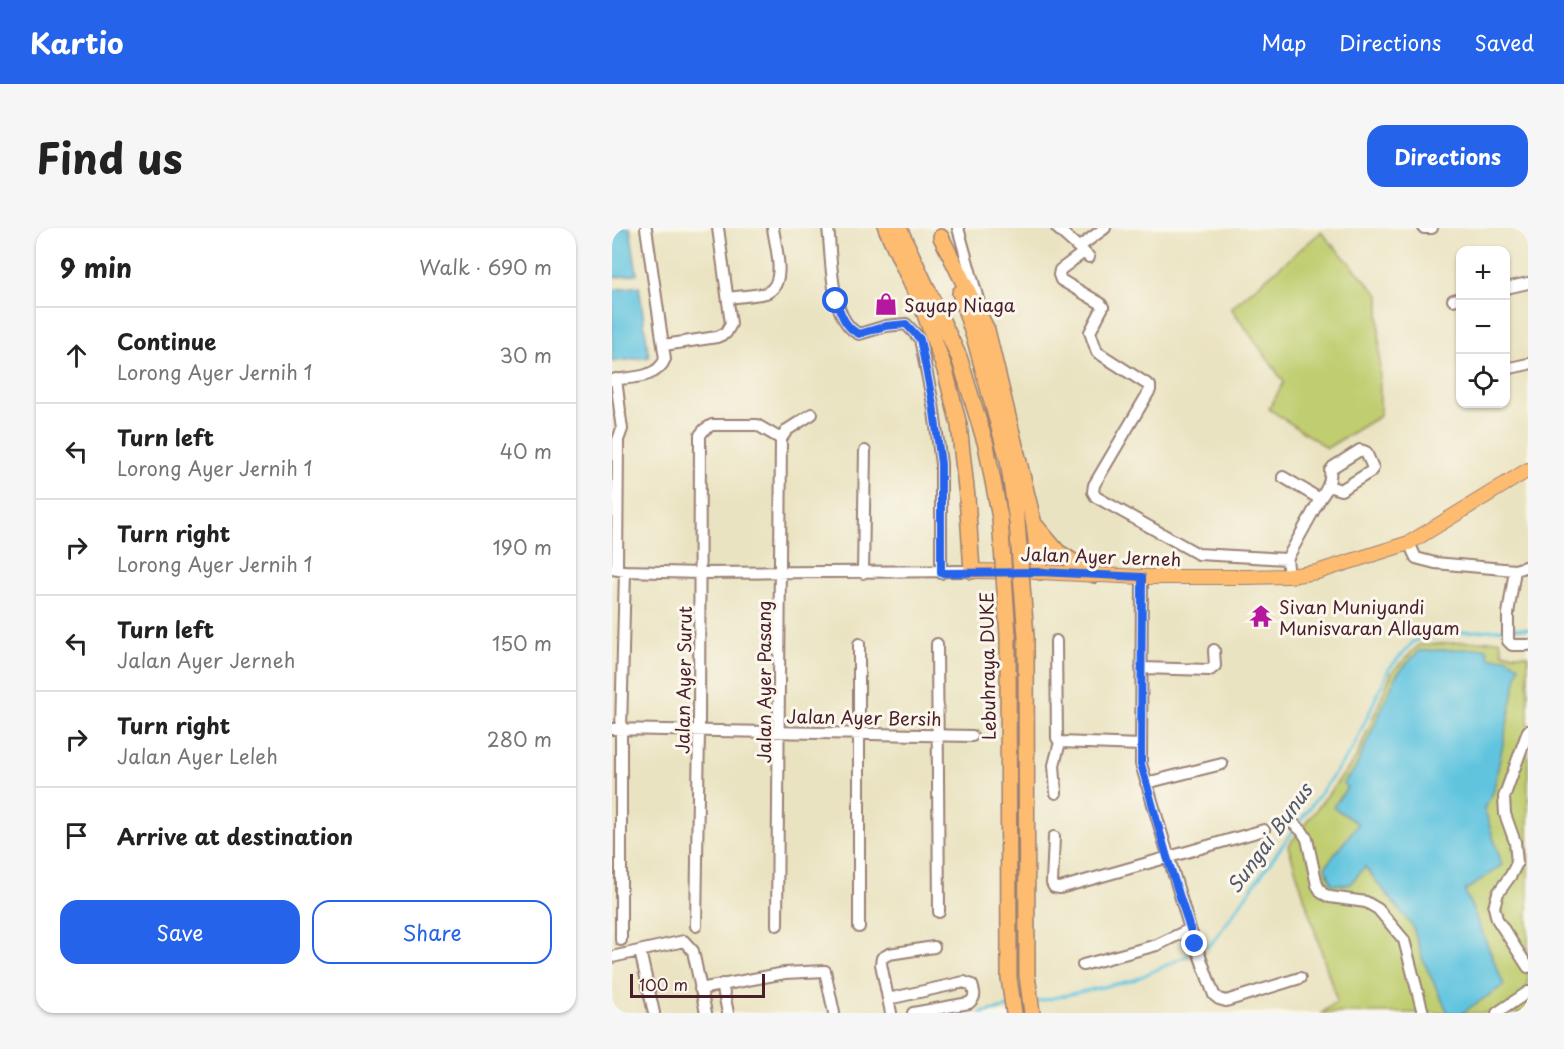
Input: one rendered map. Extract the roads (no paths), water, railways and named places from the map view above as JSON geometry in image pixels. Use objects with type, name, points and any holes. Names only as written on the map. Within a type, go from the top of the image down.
[{"type":"highway","points":[[886,228],[922,309],[945,370],[959,425],[972,571]]},
{"type":"highway","name":"Lebuhraya DUKE","points":[[899,228],[959,357],[986,445],[1000,518],[1008,635],[1009,978],[1014,1013]]},
{"type":"highway","points":[[939,232],[987,330],[1034,524],[1040,572]]},
{"type":"highway","name":"Lebuhraya DUKE","points":[[939,232],[975,339],[1005,449],[1017,522],[1026,636],[1027,975],[1032,1012]]},
{"type":"highway","points":[[1034,524],[1058,552],[1095,575]]},
{"type":"main road","name":"Jalan Ayer Jerneh","points":[[972,571],[1142,577],[1289,576],[1317,572],[1409,543],[1528,470]]},
{"type":"street","points":[[621,940],[616,729],[618,570],[615,457],[622,429],[614,379],[647,375],[658,371],[665,359],[646,228]]},
{"type":"street","points":[[664,345],[717,337],[726,333],[731,324],[718,228]]},
{"type":"street","points":[[728,298],[764,293],[772,290],[778,283],[773,228]]},
{"type":"street","points":[[828,228],[836,301],[843,319],[852,330],[859,334],[886,326],[906,324],[920,339],[933,404],[941,464],[941,573]]},
{"type":"street","points":[[958,228],[987,330]]},
{"type":"street","points":[[1057,228],[1084,252]]},
{"type":"street","points":[[1105,228],[1084,252],[1060,270],[1059,274],[1062,280],[1100,303],[1102,307],[1090,332],[1097,352],[1150,386],[1150,390],[1094,485],[1093,492],[1096,497],[1198,554],[1287,559]]},
{"type":"street","points":[[1424,228],[1432,228]]},
{"type":"street","points":[[1510,287],[1528,283]]},
{"type":"street","points":[[1510,368],[1528,364]]},
{"type":"street","points":[[782,439],[787,430],[812,414]]},
{"type":"street","name":"Jalan Ayer Surut","points":[[696,926],[700,435],[712,425],[757,425],[782,439]]},
{"type":"street","name":"Jalan Ayer Pasang","points":[[777,925],[782,439]]},
{"type":"street","points":[[863,573],[865,451]]},
{"type":"street","points":[[1283,477],[1320,499]]},
{"type":"street","points":[[1289,576],[1287,559],[1328,486]]},
{"type":"street","points":[[1409,543],[1416,558],[1435,563],[1515,570],[1528,566]]},
{"type":"street","points":[[1227,577],[1228,556]]},
{"type":"street","name":"Jalan Ayer Jerneh","points":[[618,570],[700,573],[972,571]]},
{"type":"street","points":[[1515,570],[1508,614],[1509,644],[1528,645]]},
{"type":"street","points":[[1142,577],[1141,764],[1190,929],[1215,995],[1226,1001],[1300,978]]},
{"type":"street","points":[[1056,641],[1057,738],[1060,742],[1054,765],[1056,794]]},
{"type":"street","points":[[859,644],[859,927]]},
{"type":"street","points":[[937,644],[939,912]]},
{"type":"street","points":[[1141,668],[1210,670],[1215,666],[1214,650]]},
{"type":"street","name":"Jalan Ayer Bersih","points":[[616,729],[972,736]]},
{"type":"street","points":[[1528,731],[1504,797],[1505,814],[1515,842],[1517,863],[1498,893],[1494,907],[1497,919],[1528,968]]},
{"type":"street","points":[[1060,742],[1140,745]]},
{"type":"street","points":[[1146,783],[1222,764]]},
{"type":"street","points":[[1288,819],[1302,831],[1307,839],[1317,885],[1322,893],[1330,897],[1366,902],[1378,909],[1404,940],[1423,1013]]},
{"type":"street","points":[[1054,837],[1052,883],[1054,887],[1060,888],[1264,830]]},
{"type":"street","points":[[1083,965],[1157,945],[1190,929]]},
{"type":"street","points":[[612,957],[684,941],[693,951],[706,1013]]},
{"type":"street","points":[[891,1013],[881,964],[882,958],[889,954],[934,946]]},
{"type":"street","points":[[640,951],[654,1013]]},
{"type":"street","points":[[700,989],[785,974],[825,971],[834,1013]]},
{"type":"street","points":[[888,999],[964,982],[972,985],[975,995],[969,1003],[913,1013]]},
{"type":"street","points":[[722,984],[728,1013]]},
{"type":"street","points":[[1497,1013],[1528,992]]},
{"type":"water","points":[[612,228],[630,228],[637,274],[612,278]]},
{"type":"water","points":[[639,286],[649,357],[612,362],[612,290]]},
{"type":"water","points":[[1487,648],[1489,658],[1508,658],[1519,666],[1493,793],[1484,808],[1502,865],[1465,891],[1504,985],[1462,1013],[1448,1013],[1423,960],[1413,927],[1365,867],[1349,885],[1332,884],[1325,867],[1358,824],[1333,807],[1347,788],[1343,783],[1355,769],[1397,674],[1419,651]]},
{"type":"waterway","name":"Sungai Bunus","points":[[1512,628],[1528,629]]},
{"type":"waterway","name":"Sungai Bunus","points":[[1200,949],[1211,944],[1353,748],[1389,669],[1414,641],[1451,633],[1505,629]]},
{"type":"waterway","name":"Sungai Bunus","points":[[1035,1002],[1134,980],[1195,952]]},
{"type":"waterway","name":"Sungai Bunus","points":[[981,1013],[1009,1007]]},
{"type":"place","name":"Sayap Niaga","points":[[886,304]]},
{"type":"place","name":"Sivan Muniyandi Munisvaran Allayam","points":[[1261,616]]}]
